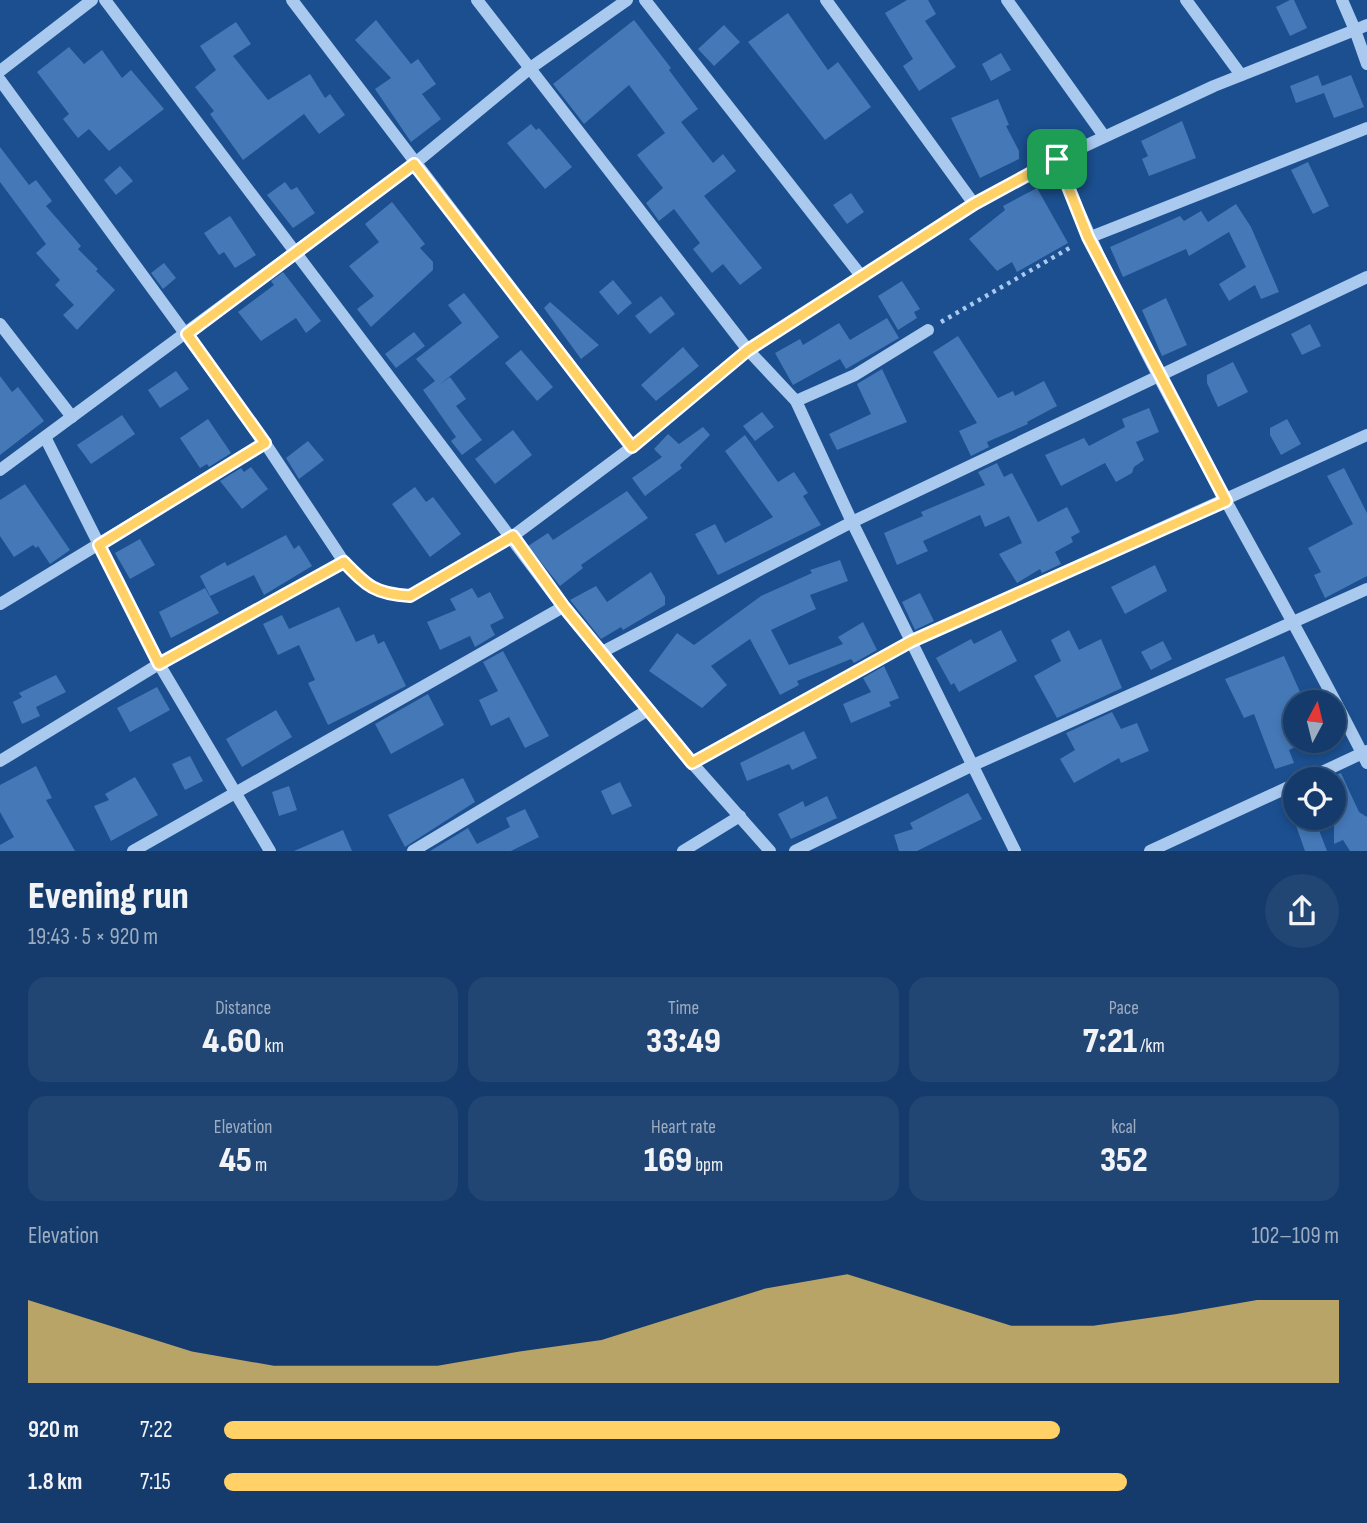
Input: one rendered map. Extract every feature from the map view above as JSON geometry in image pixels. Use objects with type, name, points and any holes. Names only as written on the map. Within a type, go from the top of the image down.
[{"type":"street","points":[[0,71],[92,0]]},
{"type":"street","points":[[105,0],[293,253],[513,536],[564,607],[692,763],[770,851]]},
{"type":"street","points":[[292,0],[414,164],[632,447]]},
{"type":"street","points":[[477,0],[748,350],[796,401],[852,522],[1015,851]]},
{"type":"street","points":[[0,470],[414,164],[529,69],[627,0]]},
{"type":"street","points":[[645,0],[862,277]]},
{"type":"street","points":[[826,0],[974,204]]},
{"type":"street","points":[[1007,0],[1104,136]]},
{"type":"street","points":[[1186,0],[1241,75]]},
{"type":"street","points":[[1342,0],[1361,27],[1367,64]]},
{"type":"street","points":[[0,80],[265,443],[344,562],[368,587],[390,595],[410,596],[513,536],[632,447],[748,350],[974,204],[1104,136],[1241,75],[1361,27]]},
{"type":"street","points":[[1088,237],[1367,128]]},
{"type":"street","points":[[1057,159],[1088,237],[1160,377],[1365,756],[1337,767]]},
{"type":"street","points":[[602,652],[852,522],[1367,277]]},
{"type":"street","points":[[0,324],[72,417]]},
{"type":"street","points":[[796,401],[855,375],[928,330]]},
{"type":"street","points":[[692,763],[912,641],[1367,435]]},
{"type":"street","points":[[45,437],[159,664],[270,851]]},
{"type":"street","points":[[0,604],[265,443]]},
{"type":"street","points":[[0,761],[159,664],[344,562]]},
{"type":"street","points":[[794,851],[971,766],[1367,589]]},
{"type":"street","points":[[133,851],[564,607]]},
{"type":"street","points":[[412,851],[648,710]]},
{"type":"street","points":[[1150,851],[1283,790]]},
{"type":"street","points":[[683,851],[740,816]]},
{"type":"path","points":[[928,330],[1088,237]]},
{"type":"building","points":[[907,0],[928,0],[936,14],[925,21],[956,67],[919,91],[903,66],[913,59],[885,13]]},
{"type":"building","points":[[1294,0],[1307,28],[1290,36],[1276,7]]},
{"type":"building","points":[[788,13],[828,70],[838,62],[871,107],[825,140],[748,42]]},
{"type":"building","points":[[376,20],[411,64],[418,59],[436,84],[422,94],[441,119],[411,142],[375,89],[391,78],[355,40]]},
{"type":"building","points":[[634,20],[698,109],[681,122],[713,163],[723,154],[736,171],[704,196],[762,268],[740,285],[723,264],[712,273],[693,249],[700,243],[674,209],[659,221],[646,203],[663,188],[637,155],[665,133],[629,85],[584,124],[553,84]]},
{"type":"building","points":[[236,22],[251,44],[233,56],[268,100],[310,74],[325,98],[330,94],[345,115],[319,134],[304,114],[243,160],[210,114],[214,111],[195,87],[216,70],[200,46]]},
{"type":"building","points":[[724,25],[740,42],[714,66],[698,49]]},
{"type":"building","points":[[69,47],[84,64],[102,50],[122,78],[131,70],[164,109],[109,151],[89,129],[78,138],[63,119],[69,114],[37,72]]},
{"type":"building","points":[[1001,53],[1011,70],[991,81],[982,64]]},
{"type":"building","points":[[1318,75],[1322,86],[1351,75],[1364,107],[1334,118],[1324,93],[1296,103],[1290,86]]},
{"type":"building","points":[[998,99],[1009,125],[1006,126],[1019,151],[1019,159],[980,178],[951,118]]},
{"type":"building","points":[[1182,121],[1196,158],[1149,176],[1142,159],[1148,156],[1141,141]]},
{"type":"building","points":[[531,124],[536,130],[539,128],[572,167],[545,189],[507,143]]},
{"type":"building","points":[[0,147],[29,185],[36,180],[52,201],[46,206],[81,246],[78,249],[98,269],[96,271],[115,290],[77,330],[63,315],[74,305],[55,285],[60,280],[36,253],[46,244],[0,182]]},
{"type":"building","points":[[1308,162],[1329,206],[1313,214],[1291,170]]},
{"type":"building","points":[[120,166],[133,181],[116,195],[104,180]]},
{"type":"building","points":[[285,182],[291,190],[297,187],[315,213],[293,228],[267,195]]},
{"type":"building","points":[[1037,188],[1068,243],[1017,272],[1012,262],[997,271],[969,239],[1005,210],[1003,206]]},
{"type":"building","points":[[851,193],[864,212],[847,224],[833,205]]},
{"type":"building","points":[[392,202],[425,244],[420,248],[433,262],[433,270],[371,327],[357,309],[374,296],[349,266],[379,242],[365,224]]},
{"type":"building","points":[[1236,204],[1251,227],[1279,292],[1261,299],[1255,285],[1229,301],[1219,284],[1246,267],[1229,232],[1189,256],[1186,249],[1123,277],[1110,247],[1180,216],[1184,221],[1201,211],[1208,222]]},
{"type":"building","points":[[230,216],[256,255],[235,268],[224,252],[219,255],[204,233]]},
{"type":"building","points":[[164,263],[176,278],[163,289],[151,273]]},
{"type":"building","points":[[283,272],[321,321],[306,333],[296,318],[261,341],[238,312],[274,285],[271,281]]},
{"type":"building","points":[[613,280],[632,303],[618,315],[599,292]]},
{"type":"building","points":[[902,281],[920,309],[914,312],[917,318],[898,330],[878,296]]},
{"type":"building","points":[[464,293],[499,337],[439,385],[450,377],[466,399],[456,406],[482,440],[462,455],[451,441],[456,437],[423,390],[435,381],[416,359],[462,323],[448,305]]},
{"type":"building","points":[[661,296],[675,314],[650,334],[635,316]]},
{"type":"building","points":[[1166,298],[1187,345],[1162,356],[1142,310]]},
{"type":"building","points":[[550,302],[599,345],[581,359],[544,308]]},
{"type":"building","points":[[887,318],[899,338],[846,369],[840,359],[793,385],[775,353],[800,339],[803,345],[839,323],[850,340]]},
{"type":"building","points":[[1310,324],[1321,346],[1302,355],[1291,334]]},
{"type":"building","points":[[414,332],[425,346],[396,368],[385,354]]},
{"type":"building","points":[[958,336],[998,398],[1013,391],[1015,396],[1044,381],[1057,406],[1027,422],[1028,424],[987,442],[989,447],[971,456],[959,431],[977,423],[933,352]]},
{"type":"building","points":[[683,347],[699,366],[656,401],[641,385]]},
{"type":"building","points":[[521,350],[553,387],[537,401],[505,363]]},
{"type":"building","points":[[1233,362],[1248,392],[1218,407],[1207,383],[1207,375]]},
{"type":"building","points":[[882,369],[907,422],[837,450],[829,434],[871,414],[857,384]]},
{"type":"building","points":[[176,371],[189,389],[160,408],[148,390]]},
{"type":"building","points":[[0,376],[12,392],[18,387],[44,421],[0,455]]},
{"type":"building","points":[[1149,408],[1159,432],[1136,442],[1144,460],[1134,467],[1132,473],[1116,482],[1105,463],[1061,486],[1045,455],[1084,438],[1089,446],[1125,427],[1122,419]]},
{"type":"building","points":[[762,412],[774,427],[755,441],[743,426]]},
{"type":"building","points":[[122,415],[135,434],[91,464],[77,445]]},
{"type":"building","points":[[208,419],[231,453],[209,467],[207,464],[200,468],[180,438]]},
{"type":"building","points":[[1287,419],[1301,444],[1281,455],[1270,435],[1270,428]]},
{"type":"building","points":[[703,427],[710,435],[680,465],[682,468],[645,496],[632,478],[662,457],[654,449],[668,434],[679,444]]},
{"type":"building","points":[[513,430],[532,455],[495,484],[475,459]]},
{"type":"building","points":[[745,435],[778,482],[794,472],[808,493],[803,496],[821,525],[718,575],[695,534],[715,524],[725,543],[773,517],[725,451]]},
{"type":"building","points":[[308,441],[324,460],[299,479],[286,458]]},
{"type":"building","points":[[997,463],[1004,477],[1012,473],[1038,522],[1067,507],[1080,532],[1071,537],[1073,542],[1055,552],[1061,564],[1042,573],[1040,569],[1017,583],[999,554],[1022,543],[1009,516],[985,527],[980,515],[923,541],[928,551],[897,565],[884,533],[923,516],[921,512],[985,485],[978,472]]},
{"type":"building","points":[[251,467],[268,489],[242,509],[220,481],[241,468],[244,472]]},
{"type":"building","points":[[1344,468],[1367,513],[1367,576],[1325,598],[1314,575],[1321,572],[1308,548],[1353,524],[1327,476]]},
{"type":"building","points":[[25,484],[70,550],[50,564],[38,546],[36,548],[33,545],[14,557],[0,536],[0,500]]},
{"type":"building","points":[[415,487],[426,502],[433,497],[461,534],[430,557],[392,504]]},
{"type":"building","points":[[627,491],[648,518],[581,565],[583,568],[560,586],[528,546],[548,533],[553,540]]},
{"type":"building","points":[[286,535],[294,549],[299,545],[312,566],[264,595],[254,575],[210,596],[200,576],[225,562],[227,566]]},
{"type":"building","points":[[140,539],[155,565],[130,579],[115,553]]},
{"type":"building","points":[[840,560],[848,581],[810,595],[816,609],[771,630],[789,665],[843,644],[838,637],[863,622],[877,650],[854,663],[851,659],[797,681],[799,685],[780,695],[750,639],[711,666],[727,685],[702,708],[649,671],[677,633],[694,645],[761,596],[812,573],[810,570]]},
{"type":"building","points":[[1155,565],[1167,591],[1125,614],[1111,587]]},
{"type":"building","points":[[651,572],[665,597],[665,605],[623,630],[621,627],[601,639],[570,600],[596,586],[607,602]]},
{"type":"building","points":[[205,588],[219,613],[171,638],[159,612]]},
{"type":"building","points":[[472,588],[478,598],[490,592],[504,618],[490,625],[495,635],[475,647],[470,636],[440,650],[427,622],[456,610],[450,599]]},
{"type":"building","points":[[920,593],[934,621],[915,630],[902,602]]},
{"type":"building","points":[[339,607],[356,642],[374,634],[378,644],[384,641],[406,686],[328,725],[308,683],[315,680],[299,645],[278,655],[263,624],[282,615],[289,629]]},
{"type":"building","points":[[1001,630],[1017,661],[959,692],[954,683],[951,685],[936,658],[971,639],[974,644]]},
{"type":"building","points":[[1069,630],[1079,650],[1101,639],[1122,688],[1057,718],[1034,676],[1061,661],[1051,640]]},
{"type":"building","points":[[1163,641],[1172,659],[1151,670],[1141,652]]},
{"type":"building","points":[[503,651],[549,736],[525,748],[509,717],[491,726],[479,700],[498,691],[483,662]]},
{"type":"building","points":[[1284,656],[1299,690],[1283,690],[1283,753],[1290,753],[1294,763],[1275,769],[1254,714],[1244,718],[1225,679]]},
{"type":"building","points":[[884,666],[899,698],[889,702],[891,706],[851,723],[843,704],[871,692],[863,678]]},
{"type":"building","points":[[56,675],[66,692],[36,707],[40,716],[22,724],[13,702],[22,697],[19,693]]},
{"type":"building","points":[[157,687],[170,710],[130,732],[117,708]]},
{"type":"building","points":[[428,694],[444,725],[391,754],[375,724]]},
{"type":"building","points":[[276,710],[292,737],[242,767],[226,739]]},
{"type":"building","points":[[1112,712],[1121,729],[1137,723],[1149,751],[1121,763],[1119,758],[1074,783],[1060,759],[1075,750],[1066,733]]},
{"type":"building","points":[[804,731],[817,758],[792,770],[789,764],[747,781],[740,763]]},
{"type":"building","points":[[190,756],[203,781],[185,790],[172,764]]},
{"type":"building","points":[[36,766],[52,798],[46,800],[75,851],[0,851],[0,845],[14,837],[0,812],[0,785]]},
{"type":"building","points":[[135,777],[158,815],[111,841],[94,806],[109,800],[105,794]]},
{"type":"building","points":[[463,778],[475,802],[405,847],[388,815]]},
{"type":"building","points":[[620,782],[632,806],[612,815],[601,791]]},
{"type":"building","points":[[1346,784],[1359,812],[1367,817],[1367,851],[1350,851],[1343,840],[1334,844],[1334,830],[1346,830]]},
{"type":"building","points":[[289,786],[297,810],[279,816],[272,792]]},
{"type":"building","points":[[968,793],[982,819],[917,851],[899,851],[894,835],[913,829],[910,823]]},
{"type":"building","points":[[827,796],[837,818],[791,839],[778,814],[803,801],[805,807]]},
{"type":"building","points":[[525,809],[539,837],[511,851],[430,851],[468,828],[477,844],[510,827],[506,818]]},
{"type":"building","points":[[343,830],[352,851],[294,851]]},
{"type":"building","points":[[1298,830],[1319,830],[1327,851],[1305,851]]},
{"type":"route","points":[[1057,159],[1088,237],[1226,501],[912,641],[692,763],[564,607],[513,536],[410,596],[390,595],[368,587],[344,562],[159,664],[99,545],[265,443],[187,334],[414,164],[632,447],[748,350],[974,204],[1057,159]]}]
